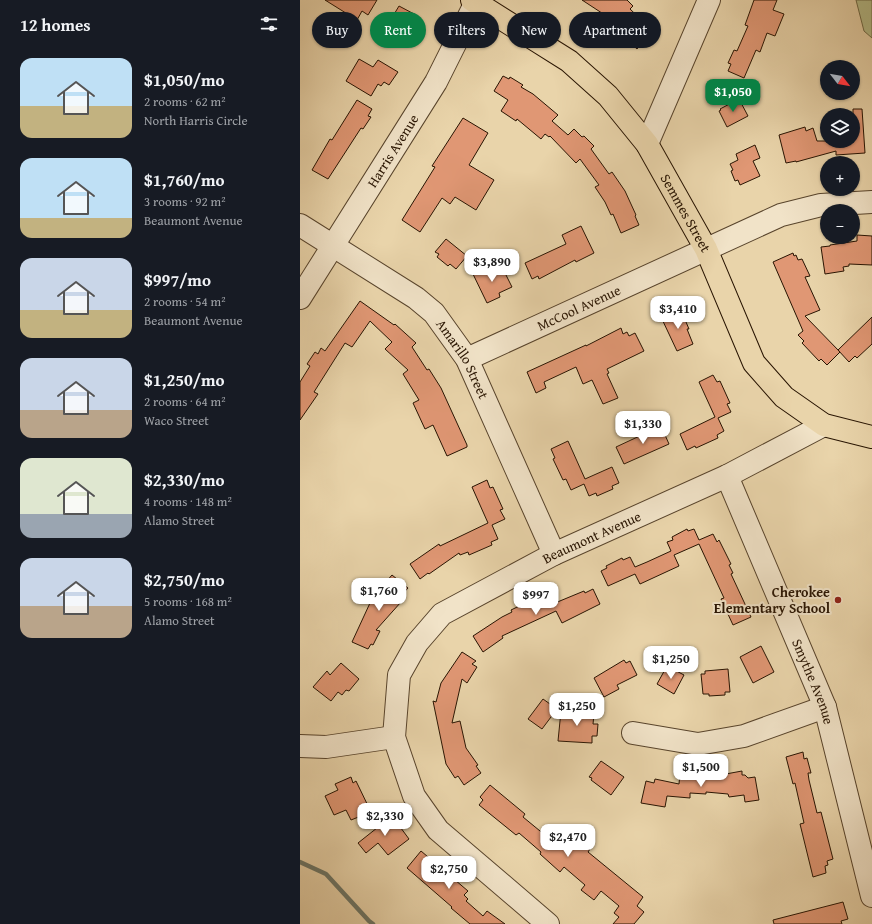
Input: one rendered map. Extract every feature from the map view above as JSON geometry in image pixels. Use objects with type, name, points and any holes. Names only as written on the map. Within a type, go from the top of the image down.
[{"type":"main road","name":"Semmes Street","points":[[475,1],[569,61],[608,96],[647,144],[706,249],[754,363],[784,397],[824,425],[872,437]]},
{"type":"street","points":[[647,144],[709,0]]},
{"type":"street","name":"Harris Avenue","points":[[300,298],[436,82],[475,1]]},
{"type":"street","name":"McCool Avenue","points":[[467,359],[781,215],[821,205],[872,202]]},
{"type":"street","name":"Amarillo Street","points":[[300,225],[416,298],[434,313],[467,359],[554,554]]},
{"type":"street","name":"Beaumont Avenue","points":[[394,737],[399,675],[417,643],[442,614],[554,554],[727,476],[824,425]]},
{"type":"street","name":"Smythe Avenue","points":[[727,476],[825,707],[872,896]]},
{"type":"street","points":[[633,733],[698,744],[744,736],[825,707]]},
{"type":"street","points":[[300,746],[326,747],[394,737],[414,796],[438,830],[548,924]]},
{"type":"green space","points":[[856,0],[872,0],[872,38],[864,31]]},
{"type":"building","points":[[325,0],[377,0],[368,15],[362,11],[344,12]]},
{"type":"building","points":[[582,0],[627,0],[633,6],[630,9],[633,12],[600,12]]},
{"type":"building","points":[[754,0],[777,0],[773,10],[784,14],[775,36],[767,33],[760,52],[756,50],[744,78],[728,71],[731,64],[728,63],[734,50],[737,51],[748,26],[745,25]]},
{"type":"building","points":[[399,6],[410,12],[395,12]]},
{"type":"building","points":[[359,59],[373,67],[378,60],[398,72],[389,85],[384,82],[381,86],[378,84],[371,96],[346,81]]},
{"type":"building","points":[[503,76],[509,79],[510,77],[523,85],[521,87],[533,94],[558,115],[552,121],[568,135],[574,129],[594,146],[591,149],[609,174],[612,172],[625,191],[639,225],[621,233],[613,214],[611,215],[605,202],[595,187],[599,185],[580,159],[576,163],[550,136],[549,137],[545,134],[541,139],[517,119],[516,121],[501,111],[508,100],[494,91]]},
{"type":"building","points":[[739,99],[748,116],[727,127],[719,111],[721,110],[720,109]]},
{"type":"building","points":[[357,100],[372,109],[368,116],[371,117],[363,129],[361,128],[328,179],[312,170],[330,139],[332,140]]},
{"type":"building","points":[[860,109],[862,109],[865,153],[836,155],[836,151],[796,162],[786,163],[779,135],[805,127],[806,131],[813,128],[817,141],[820,141],[820,148],[860,148]]},
{"type":"building","points":[[463,118],[488,133],[469,165],[494,180],[476,210],[455,197],[450,204],[442,198],[420,232],[402,220],[435,167],[432,166]]},
{"type":"building","points":[[755,145],[760,158],[753,161],[760,176],[740,185],[738,180],[735,181],[730,164],[738,160],[736,154]]},
{"type":"building","points":[[581,226],[594,253],[576,262],[575,260],[539,279],[538,276],[532,279],[525,263],[566,244],[562,235]]},
{"type":"building","points":[[860,235],[872,236],[872,265],[849,264],[849,266],[843,267],[844,271],[825,274],[821,247],[830,245],[860,244]]},
{"type":"building","points":[[446,239],[467,256],[456,269],[450,264],[448,266],[437,257],[439,254],[435,252]]},
{"type":"building","points":[[793,253],[794,256],[796,255],[798,260],[802,259],[810,276],[805,277],[820,310],[805,316],[840,352],[827,365],[821,359],[819,361],[802,343],[804,341],[798,335],[803,331],[773,262]]},
{"type":"building","points":[[487,265],[491,273],[502,267],[512,287],[499,293],[500,297],[487,303],[472,272]]},
{"type":"building","points":[[360,301],[394,325],[395,324],[416,343],[412,347],[441,388],[467,447],[447,456],[433,425],[425,429],[413,403],[419,400],[403,374],[408,370],[385,349],[392,342],[370,321],[352,347],[345,343],[314,392],[318,394],[300,420],[300,382],[310,366],[307,364],[315,352],[318,354],[321,348],[325,351]]},
{"type":"building","points":[[678,310],[681,316],[683,315],[693,344],[677,351],[661,317]]},
{"type":"building","points":[[872,317],[872,344],[857,358],[855,356],[849,362],[838,350]]},
{"type":"building","points":[[621,328],[623,334],[627,332],[629,336],[635,333],[644,351],[607,369],[609,373],[607,374],[618,398],[603,404],[592,380],[583,384],[576,367],[544,382],[546,388],[536,393],[527,372],[586,346]]},
{"type":"building","points":[[713,375],[717,382],[720,381],[730,403],[727,404],[731,412],[718,418],[724,431],[717,435],[718,438],[696,448],[695,446],[687,450],[680,434],[715,417],[699,382]]},
{"type":"building","points":[[661,426],[669,444],[624,464],[616,447]]},
{"type":"building","points":[[568,441],[585,479],[612,467],[619,483],[612,486],[613,489],[597,496],[596,493],[589,496],[584,484],[571,490],[566,479],[563,480],[553,459],[555,458],[551,449]]},
{"type":"building","points":[[487,480],[490,488],[493,487],[503,509],[500,510],[505,519],[492,525],[498,539],[491,542],[492,545],[469,555],[468,552],[460,555],[459,553],[420,579],[410,564],[439,544],[440,546],[488,523],[472,487]]},
{"type":"building","points":[[687,529],[688,531],[694,529],[699,540],[713,534],[717,542],[719,540],[731,564],[729,565],[733,573],[731,574],[751,617],[733,625],[721,599],[724,598],[699,544],[674,555],[679,566],[640,584],[635,574],[608,586],[601,571],[607,568],[606,566],[622,558],[623,560],[630,557],[635,567],[647,562],[671,551],[667,542],[673,540],[672,537]]},
{"type":"building","points":[[392,575],[408,588],[398,599],[401,602],[376,630],[380,631],[373,645],[371,644],[368,649],[352,642],[370,603],[379,593],[377,592]]},
{"type":"building","points":[[593,589],[600,604],[562,623],[556,611],[502,636],[503,638],[483,652],[473,636],[512,612],[511,610],[542,595],[543,598],[551,595],[555,603],[584,591],[585,593]]},
{"type":"building","points":[[761,646],[774,672],[753,683],[740,657]]},
{"type":"building","points":[[462,652],[476,661],[472,664],[477,667],[467,683],[462,679],[452,723],[460,721],[466,748],[478,765],[476,766],[481,773],[464,785],[458,776],[455,778],[446,764],[433,701],[436,702],[441,683]]},
{"type":"building","points":[[624,660],[626,663],[630,661],[637,675],[617,685],[619,689],[604,697],[594,678]]},
{"type":"building","points":[[341,663],[359,679],[349,691],[346,690],[342,695],[338,692],[331,701],[313,687],[327,671],[330,675]]},
{"type":"building","points":[[667,666],[684,675],[674,694],[657,684]]},
{"type":"building","points":[[728,669],[730,692],[725,692],[725,695],[709,696],[709,694],[703,694],[701,674],[705,674],[705,671]]},
{"type":"building","points":[[543,699],[557,709],[542,729],[528,719]]},
{"type":"building","points":[[561,711],[594,714],[593,724],[598,724],[597,736],[592,736],[592,743],[558,741]]},
{"type":"building","points":[[803,752],[804,759],[807,758],[811,773],[808,773],[809,780],[817,813],[821,812],[833,859],[827,861],[828,865],[825,866],[826,873],[813,877],[800,824],[804,823],[795,783],[793,784],[786,757]]},
{"type":"building","points":[[601,761],[624,777],[611,795],[589,777]]},
{"type":"building","points":[[742,771],[742,775],[745,775],[748,778],[755,777],[759,800],[745,802],[744,795],[729,797],[728,794],[706,792],[706,794],[690,793],[690,798],[667,796],[665,807],[641,803],[646,781],[654,783],[655,779],[679,784],[680,773],[715,776]]},
{"type":"building","points":[[351,777],[353,783],[356,781],[371,812],[351,820],[346,810],[334,815],[325,796],[338,790],[335,784]]},
{"type":"building","points":[[490,785],[525,814],[523,817],[556,843],[568,830],[590,849],[588,852],[643,897],[637,906],[644,912],[634,924],[613,924],[619,917],[614,913],[619,906],[601,891],[594,900],[581,890],[585,885],[564,867],[560,872],[540,854],[541,852],[519,833],[516,835],[479,805],[483,800],[480,797]]},
{"type":"building","points":[[392,816],[409,839],[388,855],[378,843],[366,853],[358,843]]},
{"type":"building","points":[[421,851],[468,891],[464,895],[468,899],[466,901],[483,916],[487,911],[505,924],[470,924],[451,908],[452,907],[407,868]]},
{"type":"building","points":[[843,902],[848,919],[841,921],[842,924],[774,924],[773,920]]},
{"type":"waterway","points":[[300,862],[326,874],[373,924]]},
{"type":"place","name":"Cherokee Elementary School","points":[[838,600]]}]
